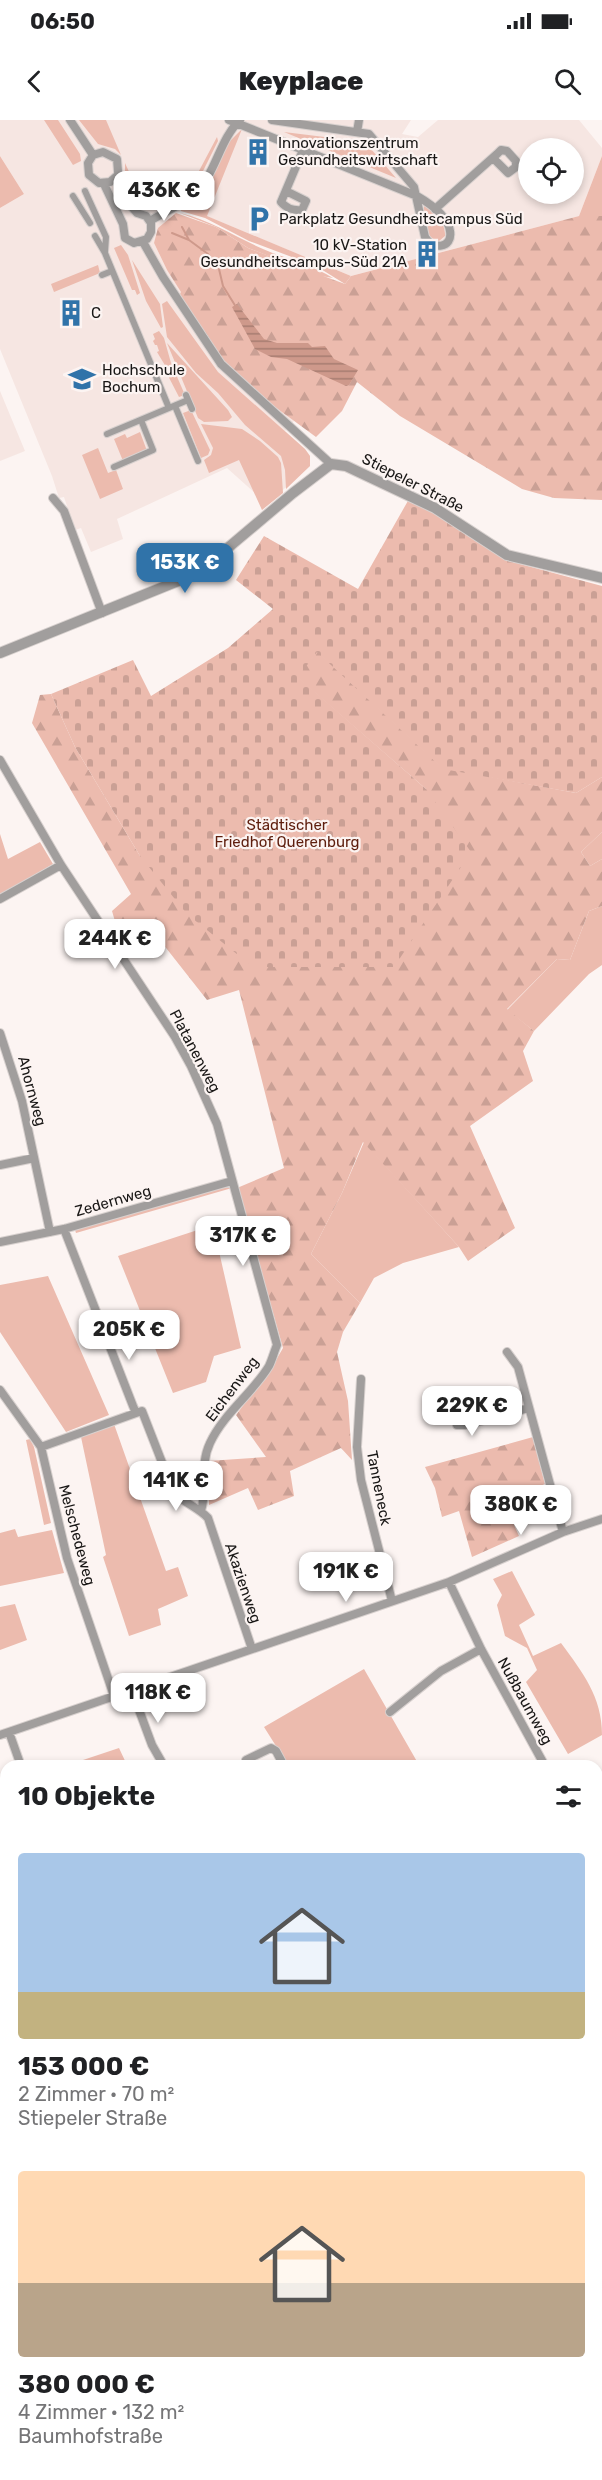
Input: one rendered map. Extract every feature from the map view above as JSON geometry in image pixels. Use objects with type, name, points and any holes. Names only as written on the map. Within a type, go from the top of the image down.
[{"type":"street","points":[[70,120],[93,155]]},
{"type":"street","points":[[150,221],[195,193],[203,184],[236,121],[417,196],[435,209],[450,230],[448,241],[441,246],[430,245],[424,237],[417,196],[408,178],[372,136],[272,120]]},
{"type":"street","points":[[357,132],[359,120]]},
{"type":"street","points":[[286,191],[303,150]]},
{"type":"street","points":[[118,174],[110,182],[104,184],[94,181],[88,173],[88,163],[93,155],[103,152],[113,155],[119,164],[119,184],[130,207],[146,216],[150,221],[151,232],[143,242]]},
{"type":"street","points":[[435,209],[492,158]]},
{"type":"street","points":[[104,184],[123,224],[123,233],[129,241],[143,242]]},
{"type":"street","points":[[85,191],[99,217],[106,237],[105,253]]},
{"type":"street","points":[[73,196],[89,222],[99,217]]},
{"type":"street","points":[[123,224],[128,216],[137,213]]},
{"type":"street","points":[[95,236],[105,253],[160,384],[175,404],[198,461]]},
{"type":"street","points":[[0,653],[163,589],[203,568],[293,493],[332,464],[220,364],[143,242]]},
{"type":"street","points":[[102,275],[112,271]]},
{"type":"street","points":[[160,384],[168,381]]},
{"type":"street","points":[[107,434],[187,397],[192,410]]},
{"type":"street","points":[[114,467],[153,450],[141,420]]},
{"type":"street","name":"Stiepeler Straße","points":[[332,464],[346,466],[435,508],[507,555],[602,578]]},
{"type":"street","points":[[53,498],[64,511],[102,613]]},
{"type":"street","name":"Platanenweg","points":[[0,760],[61,865],[176,1037],[217,1124],[232,1181]]},
{"type":"street","points":[[0,899],[61,865]]},
{"type":"street","name":"Ahornweg","points":[[0,1033],[4,1058],[22,1101],[50,1232]]},
{"type":"street","points":[[0,1165],[34,1158]]},
{"type":"street","name":"Zedernweg","points":[[0,1242],[64,1229],[232,1181]]},
{"type":"street","name":"Eichenweg","points":[[201,1511],[204,1499],[203,1465],[211,1440],[269,1365],[277,1345],[232,1181]]},
{"type":"street","name":"Akazienweg","points":[[64,1229],[136,1413],[142,1412],[178,1498],[201,1511],[208,1518],[252,1649]]},
{"type":"street","points":[[507,1352],[519,1367],[563,1532]]},
{"type":"street","name":"Tanneneck","points":[[361,1379],[357,1448],[361,1480],[392,1600]]},
{"type":"street","name":"Melschedeweg","points":[[0,1390],[42,1448],[66,1552],[114,1696]]},
{"type":"street","points":[[450,1396],[457,1425],[465,1425],[529,1408]]},
{"type":"street","points":[[42,1448],[136,1413]]},
{"type":"street","points":[[0,1735],[449,1581],[563,1532],[602,1520]]},
{"type":"street","name":"Nußbaumweg","points":[[449,1581],[481,1649],[542,1760]]},
{"type":"street","name":"Nußbaumweg","points":[[390,1712],[441,1671],[481,1649]]},
{"type":"street","points":[[132,1691],[152,1745],[161,1760]]},
{"type":"street","points":[[9,1732],[19,1760]]},
{"type":"street","points":[[246,1760],[271,1748],[276,1751],[281,1760]]},
{"type":"shaded area","points":[[0,120],[411,120],[402,134],[418,137],[438,120],[579,120],[602,148],[602,156],[584,203],[584,138],[518,138],[518,204],[584,204],[579,216],[351,276],[187,208],[176,213],[154,243],[167,270],[239,376],[294,421],[285,431],[310,456],[310,466],[267,504],[227,468],[117,519],[123,539],[91,552],[81,528],[75,530],[64,497],[59,498],[0,349],[0,208],[24,194],[0,156]]},
{"type":"shaded area","points":[[237,304],[264,339],[277,343],[308,343],[312,347],[325,346],[334,359],[358,370],[349,385],[346,386],[287,359],[271,357],[255,349],[232,307]]},
{"type":"shaded area","points":[[0,391],[25,451],[0,461]]},
{"type":"green space","points":[[44,120],[58,120],[80,154],[81,161],[73,165]]},
{"type":"green space","points":[[79,120],[106,120],[121,155],[115,149],[98,144]]},
{"type":"green space","points":[[242,129],[207,216],[351,276],[345,284],[316,266],[249,241],[205,218],[181,211],[181,207],[202,191],[229,142]]},
{"type":"green space","points":[[284,132],[365,142],[396,178]]},
{"type":"green space","points":[[217,137],[218,141],[192,188],[150,209],[142,208],[136,203],[125,179],[125,163],[145,207],[191,186]]},
{"type":"green space","points":[[0,156],[24,194],[0,208]]},
{"type":"green space","points":[[602,156],[602,216],[579,216]]},
{"type":"green space","points":[[424,206],[435,214],[444,227],[445,236],[439,241],[431,237],[428,232]]},
{"type":"green space","points":[[176,213],[216,227],[248,248],[345,284],[351,276],[579,216],[602,216],[602,500],[554,498],[522,489],[400,416],[357,382],[342,411],[316,437],[271,404],[223,361],[180,294],[154,243],[158,228]]},
{"type":"green space","points":[[180,213],[213,224],[263,249],[307,265],[333,278],[321,276],[248,248],[216,227]]},
{"type":"green space","points":[[121,245],[128,255],[140,293],[137,295],[135,290],[132,290],[114,248]]},
{"type":"green space","points":[[132,260],[160,304],[163,327],[161,328],[146,301]]},
{"type":"green space","points":[[98,265],[100,273],[54,292],[51,284]]},
{"type":"green space","points":[[167,301],[218,372],[310,456],[310,466],[286,489],[285,470],[281,456],[245,425],[218,393],[196,373],[167,337],[162,304]]},
{"type":"green space","points":[[159,331],[164,338],[171,363],[185,395],[179,397],[157,352],[159,351],[153,341],[155,339],[153,334]]},
{"type":"green space","points":[[167,343],[228,410],[232,417],[228,421],[204,422],[198,418]]},
{"type":"green space","points":[[191,410],[210,450],[208,455],[201,458],[183,413]]},
{"type":"green space","points":[[201,424],[242,429],[260,441],[278,457],[281,463],[283,493],[262,510],[239,460],[209,473],[204,460],[211,455],[213,448]]},
{"type":"green space","points":[[140,432],[147,451],[123,461],[114,439],[125,434],[127,438]]},
{"type":"green space","points":[[98,448],[108,473],[116,470],[123,489],[100,499],[82,455]]},
{"type":"green space","name":"Städtischer Friedhof Querenburg","points":[[409,499],[445,518],[498,555],[520,564],[602,586],[602,777],[576,793],[443,769],[317,652],[298,677],[426,789],[471,852],[394,967],[253,967],[187,914],[140,856],[75,747],[51,694],[133,660],[151,696],[228,648],[273,609],[236,580],[264,536],[358,589]]},
{"type":"green space","points":[[317,651],[443,768],[576,793],[602,777],[602,832],[581,852],[590,866],[602,859],[602,906],[589,911],[570,960],[557,959],[507,1009],[534,1031],[523,1051],[533,1081],[470,1126],[515,1228],[468,1261],[459,1247],[363,1142],[342,1193],[311,1254],[360,1303],[343,1332],[337,1352],[348,1401],[352,1460],[341,1448],[290,1471],[294,1496],[258,1510],[248,1488],[209,1505],[208,1461],[266,1457],[236,1415],[272,1367],[283,1348],[237,1188],[284,1168],[239,990],[207,1000],[148,925],[119,935],[112,911],[131,894],[32,723],[40,695],[51,694],[75,747],[140,856],[426,789],[297,677]]},
{"type":"green space","points":[[602,832],[602,859],[590,866],[581,852]]},
{"type":"green space","points":[[0,834],[8,859],[40,842],[53,864],[0,895]]},
{"type":"green space","points":[[602,906],[602,965],[589,974],[534,1031],[507,1010],[557,959],[570,960],[589,911]]},
{"type":"green space","points":[[364,1142],[459,1247],[403,1263],[374,1278],[360,1303],[311,1254],[342,1193]]},
{"type":"green space","points":[[227,1186],[232,1188],[76,1233],[75,1230]]},
{"type":"green space","points":[[213,1225],[241,1348],[214,1356],[206,1382],[173,1393],[118,1256]]},
{"type":"green space","points":[[48,1276],[109,1415],[66,1432],[0,1332],[0,1285]]},
{"type":"green space","points":[[114,1424],[166,1571],[178,1567],[188,1596],[158,1609],[161,1625],[129,1636],[103,1557],[106,1555],[81,1437]]},
{"type":"green space","points":[[533,1437],[545,1484],[503,1501],[519,1536],[472,1557],[459,1511],[442,1517],[435,1488],[425,1467]]},
{"type":"green space","points":[[30,1439],[34,1447],[51,1523],[44,1525],[26,1440]]},
{"type":"green space","points":[[15,1529],[18,1537],[52,1530],[64,1573],[0,1586],[0,1533]]},
{"type":"green space","points":[[512,1571],[535,1615],[519,1625],[533,1656],[561,1643],[584,1675],[599,1709],[602,1735],[568,1754],[526,1682],[537,1670],[527,1648],[505,1636],[497,1605],[502,1595],[493,1579]]},
{"type":"green space","points":[[15,1604],[27,1640],[0,1650],[0,1607]]},
{"type":"green space","points":[[364,1669],[416,1760],[285,1760],[264,1727]]},
{"type":"green space","points":[[119,1748],[125,1760],[83,1760]]},
{"type":"waterway","points":[[182,227],[189,240]]},
{"type":"waterway","points":[[172,233],[189,240],[208,254],[219,269],[223,286],[236,307]]},
{"type":"place","name":"Innovationszentrum Gesundheitswirtschaft","points":[[258,152]]},
{"type":"place","name":"Parkplatz Gesundheitscampus Süd","points":[[259,219]]},
{"type":"place","name":"10 kV-Station Gesundheitscampus-Süd 21A","points":[[427,254]]},
{"type":"place","name":"C","points":[[71,313]]},
{"type":"place","name":"Hochschule Bochum","points":[[82,379]]}]
